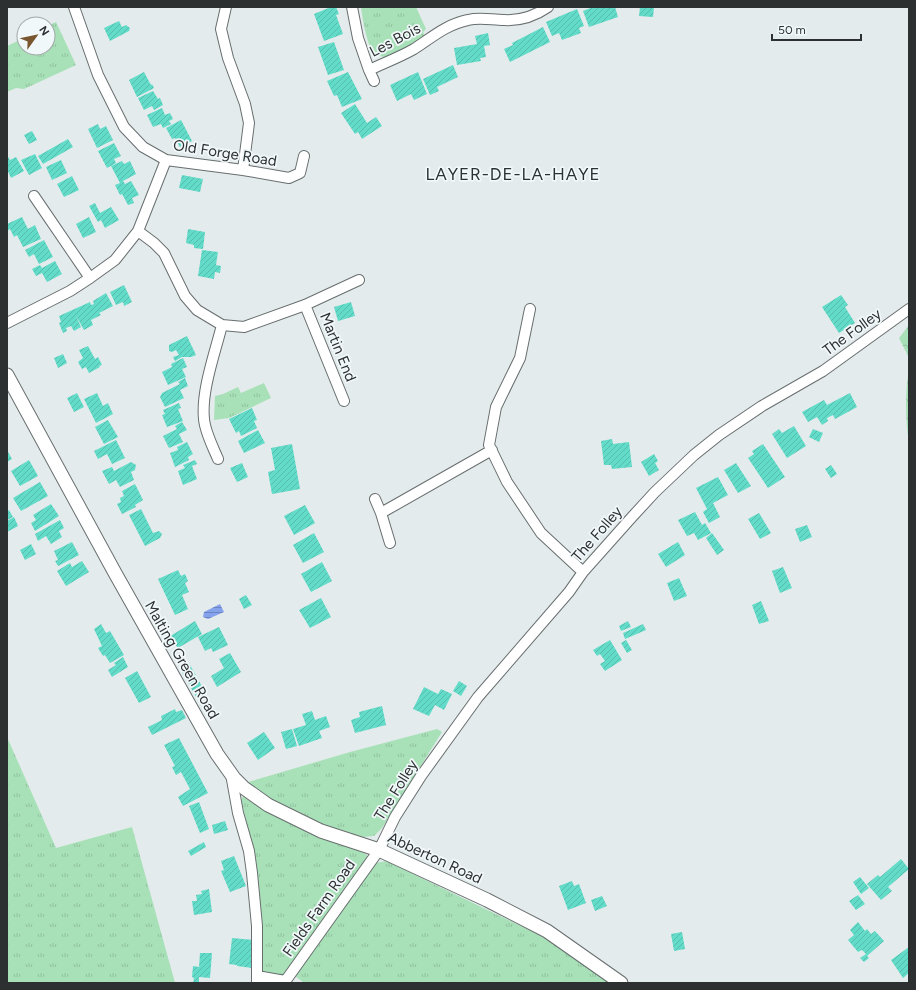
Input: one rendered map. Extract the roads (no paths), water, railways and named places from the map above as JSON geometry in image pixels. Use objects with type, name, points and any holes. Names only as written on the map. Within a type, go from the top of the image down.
[{"type":"street","name":"Old Forge Road","points":[[74,7],[98,75],[124,127],[143,147],[166,160],[243,170],[289,178],[300,173],[304,156]]},
{"type":"street","points":[[226,7],[221,30],[228,58],[245,104],[250,123],[243,170]]},
{"type":"street","name":"Les Bois","points":[[352,7],[358,38],[374,81]]},
{"type":"street","name":"Les Bois","points":[[369,70],[413,50],[446,28],[468,20],[520,20],[541,12],[548,7]]},
{"type":"street","points":[[7,323],[70,291],[115,260],[138,231],[166,160]]},
{"type":"street","points":[[34,196],[90,278]]},
{"type":"street","points":[[138,231],[164,253],[185,296],[197,310],[222,325],[244,327],[305,305],[359,280]]},
{"type":"street","name":"Martin End","points":[[305,305],[344,401]]},
{"type":"street","name":"The Folley","points":[[379,850],[395,817],[421,776],[478,697],[569,592],[583,572],[656,492],[694,455],[719,435],[762,406],[823,371],[909,309]]},
{"type":"street","points":[[530,310],[520,358],[496,407],[489,445],[507,482],[541,532],[583,572]]},
{"type":"street","points":[[218,460],[204,420],[204,407],[206,390],[222,325]]},
{"type":"street","name":"Malting Green Road","points":[[7,375],[115,573],[217,754],[231,774],[238,813],[249,851],[252,872],[257,926],[257,980]]},
{"type":"street","points":[[381,513],[492,450]]},
{"type":"street","points":[[375,499],[390,543]]},
{"type":"street","name":"Abberton Road","points":[[231,774],[244,788],[268,805],[321,831],[379,850],[487,900],[547,931],[621,983]]},
{"type":"street","name":"Fields Farm Road","points":[[285,982],[379,850]]},
{"type":"street","points":[[257,980],[285,982]]},
{"type":"water","points":[[220,604],[224,612],[208,619],[203,617],[204,612]]},
{"type":"district","name":"LAYER-DE-LA-HAYE","points":[[513,174]]}]
